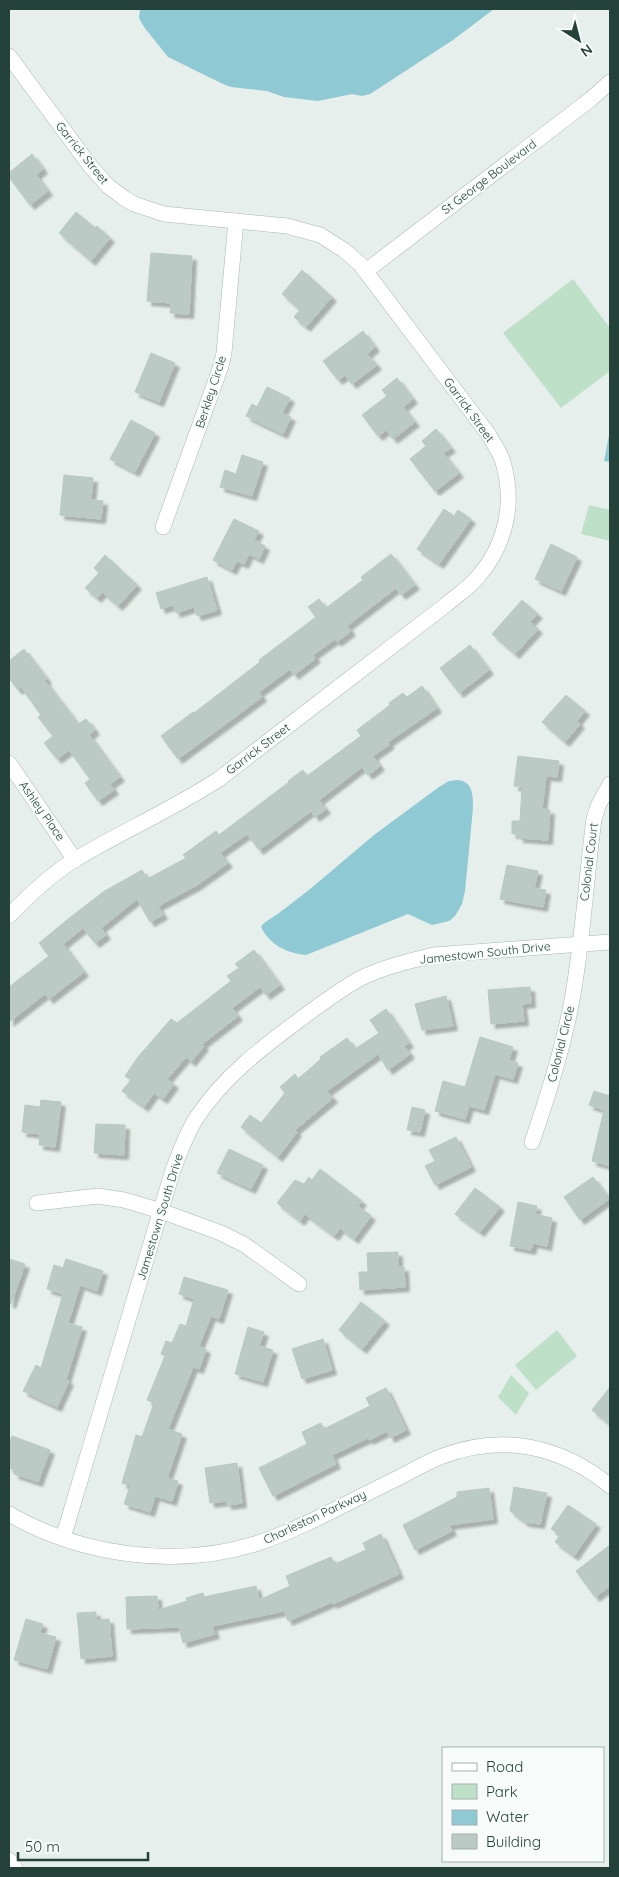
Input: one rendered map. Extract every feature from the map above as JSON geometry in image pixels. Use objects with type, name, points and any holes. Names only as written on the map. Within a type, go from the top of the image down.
[{"type":"street","name":"Garrick Street","points":[[9,56],[91,167],[108,186],[124,198],[144,208],[164,214],[287,226],[320,235],[344,250],[366,271],[489,435],[501,458],[506,476],[509,505],[504,530],[493,557],[476,580],[448,604],[219,779],[188,799],[75,860],[43,883],[9,916]]},
{"type":"street","name":"St George Boulevard","points":[[366,271],[591,99],[610,82]]},
{"type":"street","name":"Berkley Circle","points":[[163,526],[221,366],[224,353],[236,221]]},
{"type":"street","name":"Ashley Place","points":[[9,763],[75,860]]},
{"type":"street","name":"Colonial Court","points":[[580,943],[594,819],[598,806],[610,784]]},
{"type":"street","name":"Jamestown South Drive","points":[[63,1538],[172,1172],[188,1134],[201,1112],[222,1085],[264,1047],[342,990],[362,978],[383,969],[406,961],[434,955],[610,942]]},
{"type":"street","name":"Colonial Circle","points":[[532,1142],[555,1072],[567,1025],[580,943]]},
{"type":"street","points":[[37,1203],[98,1196],[124,1200],[161,1211],[221,1233],[245,1245],[299,1284]]},
{"type":"street","name":"Charleston Parkway","points":[[9,1514],[38,1529],[107,1550],[184,1556],[226,1551],[282,1534],[439,1458],[476,1447],[518,1445],[542,1449],[576,1462],[610,1486]]},
{"type":"street","points":[[9,1860],[15,1868]]},
{"type":"green space","points":[[573,279],[610,328],[610,371],[561,408],[503,333]]},
{"type":"green space","points":[[589,505],[610,510],[610,541],[581,534]]},
{"type":"green space","points":[[557,1330],[577,1356],[536,1390],[515,1365]]},
{"type":"green space","points":[[511,1375],[529,1393],[516,1415],[498,1397]]},
{"type":"water","points":[[140,9],[494,9],[453,40],[370,94],[362,96],[352,94],[318,101],[284,97],[267,91],[231,87],[168,57],[144,27],[139,18]]},
{"type":"water","points":[[610,430],[610,462],[604,461]]},
{"type":"water","points":[[457,780],[466,783],[471,789],[473,808],[465,891],[462,904],[455,916],[449,921],[432,925],[408,914],[306,955],[285,950],[269,939],[261,927],[264,923],[309,890],[374,835],[439,787],[449,781]]},
{"type":"building","points":[[32,154],[43,169],[36,175],[48,191],[30,205],[9,177],[9,173]]},
{"type":"building","points":[[76,212],[95,228],[97,226],[110,238],[91,261],[59,233]]},
{"type":"building","points":[[151,253],[192,256],[189,314],[170,313],[171,303],[147,301]]},
{"type":"building","points":[[302,270],[332,297],[306,327],[294,317],[300,310],[282,294]]},
{"type":"building","points":[[363,331],[375,347],[367,354],[377,365],[352,384],[345,375],[338,380],[323,361]]},
{"type":"building","points":[[151,353],[175,363],[159,402],[135,392]]},
{"type":"building","points":[[397,378],[413,399],[403,407],[415,422],[393,439],[386,430],[378,436],[362,415],[387,396],[382,390]]},
{"type":"building","points":[[267,387],[290,398],[282,413],[291,417],[283,434],[246,416],[252,404],[257,407]]},
{"type":"building","points":[[131,420],[155,433],[135,472],[110,459]]},
{"type":"building","points":[[436,429],[451,448],[443,453],[459,473],[435,491],[410,459],[426,446],[422,441]]},
{"type":"building","points":[[242,455],[263,462],[252,496],[220,487],[225,470],[236,474]]},
{"type":"building","points":[[64,475],[93,478],[91,500],[103,501],[101,519],[60,515]]},
{"type":"building","points":[[444,509],[454,516],[458,510],[471,519],[439,564],[417,549]]},
{"type":"building","points":[[234,519],[259,531],[254,540],[265,546],[259,559],[249,554],[244,564],[237,561],[232,570],[213,560]]},
{"type":"building","points":[[551,544],[577,557],[561,591],[535,579]]},
{"type":"building","points":[[391,554],[415,585],[401,595],[396,588],[347,626],[351,631],[337,642],[335,639],[313,655],[316,658],[294,675],[290,669],[259,692],[262,697],[178,759],[161,736],[194,713],[316,617],[308,607],[319,599],[326,608],[363,580],[361,577]]},
{"type":"building","points":[[105,555],[137,585],[118,606],[102,592],[97,598],[85,588],[99,573],[94,568]]},
{"type":"building","points":[[207,577],[217,610],[197,616],[194,607],[176,613],[173,605],[161,609],[156,593]]},
{"type":"building","points":[[522,600],[538,614],[530,622],[538,629],[515,654],[492,634]]},
{"type":"building","points":[[470,645],[489,670],[459,693],[440,668]]},
{"type":"building","points":[[24,649],[47,679],[45,681],[78,724],[86,719],[95,730],[89,735],[120,777],[110,784],[114,790],[98,801],[85,783],[90,779],[69,750],[57,759],[44,743],[53,736],[38,717],[41,715],[21,687],[18,690],[9,678],[9,661]]},
{"type":"building","points":[[422,686],[437,708],[388,742],[390,744],[373,756],[380,766],[368,775],[362,767],[319,800],[326,809],[315,817],[311,811],[259,850],[247,834],[220,853],[228,863],[197,885],[158,906],[163,915],[150,922],[137,899],[101,928],[106,935],[95,943],[83,928],[63,944],[84,972],[49,999],[45,994],[9,1022],[9,987],[49,956],[39,943],[67,920],[103,892],[142,870],[147,879],[186,858],[183,855],[216,831],[219,835],[303,770],[307,776],[361,736],[357,730],[390,705],[389,703],[403,693],[407,697]]},
{"type":"building","points":[[566,695],[585,711],[577,721],[580,724],[565,742],[542,722]]},
{"type":"building","points":[[518,756],[559,761],[557,777],[546,776],[542,809],[550,810],[548,840],[519,838],[519,834],[512,834],[512,821],[520,821],[522,787],[514,786]]},
{"type":"building","points":[[507,865],[538,871],[534,888],[546,890],[543,907],[500,899]]},
{"type":"building","points":[[254,950],[280,985],[266,995],[260,987],[232,1008],[238,1016],[202,1044],[204,1046],[191,1062],[186,1057],[167,1079],[174,1084],[163,1099],[154,1093],[144,1107],[122,1091],[131,1080],[125,1076],[138,1057],[171,1019],[177,1023],[231,981],[227,976],[239,968],[235,964]]},
{"type":"building","points":[[530,987],[531,1003],[522,1004],[524,1021],[491,1024],[488,990]]},
{"type":"building","points":[[446,996],[453,1026],[422,1030],[415,1004]]},
{"type":"building","points":[[386,1009],[409,1043],[404,1046],[410,1054],[388,1070],[378,1054],[327,1091],[333,1098],[295,1130],[297,1132],[278,1157],[241,1127],[250,1115],[261,1123],[285,1093],[280,1087],[295,1074],[298,1079],[321,1059],[320,1057],[347,1038],[355,1049],[379,1033],[370,1020]]},
{"type":"building","points":[[480,1037],[513,1047],[509,1060],[518,1063],[513,1079],[495,1074],[484,1110],[469,1106],[465,1119],[435,1111],[443,1081],[465,1087]]},
{"type":"building","points":[[594,1091],[610,1096],[610,1166],[592,1161],[604,1110],[589,1105]]},
{"type":"building","points":[[41,1100],[61,1102],[55,1147],[39,1145],[40,1134],[22,1132],[25,1105],[40,1107]]},
{"type":"building","points":[[412,1107],[425,1110],[420,1132],[407,1130]]},
{"type":"building","points":[[96,1124],[125,1125],[124,1155],[94,1153]]},
{"type":"building","points":[[456,1137],[471,1167],[435,1185],[425,1166],[435,1161],[429,1150]]},
{"type":"building","points":[[229,1149],[263,1165],[251,1189],[217,1173]]},
{"type":"building","points":[[320,1169],[362,1201],[358,1206],[371,1216],[354,1239],[340,1228],[334,1236],[305,1214],[300,1221],[277,1203],[295,1180],[304,1184],[309,1177],[312,1180]]},
{"type":"building","points":[[593,1177],[609,1199],[580,1220],[564,1197]]},
{"type":"building","points":[[475,1188],[500,1207],[480,1232],[455,1214]]},
{"type":"building","points":[[518,1202],[537,1206],[535,1214],[552,1218],[547,1246],[533,1243],[531,1250],[510,1246]]},
{"type":"building","points":[[398,1252],[398,1267],[404,1267],[405,1287],[360,1290],[359,1272],[368,1272],[367,1253]]},
{"type":"building","points":[[9,1259],[25,1264],[11,1304],[9,1303]]},
{"type":"building","points":[[66,1259],[103,1271],[97,1291],[80,1285],[68,1323],[82,1327],[66,1379],[69,1381],[57,1407],[23,1391],[36,1365],[41,1368],[63,1294],[47,1289],[54,1265],[63,1268]]},
{"type":"building","points":[[184,1277],[228,1290],[219,1319],[211,1316],[199,1346],[206,1349],[199,1369],[193,1367],[168,1429],[182,1434],[167,1478],[178,1481],[172,1501],[155,1496],[150,1512],[124,1504],[130,1486],[122,1483],[136,1435],[142,1437],[154,1403],[147,1400],[165,1356],[161,1354],[166,1341],[172,1343],[180,1324],[186,1326],[194,1299],[179,1294]]},
{"type":"building","points":[[361,1302],[385,1321],[362,1349],[339,1330]]},
{"type":"building","points":[[248,1327],[264,1332],[259,1346],[273,1350],[263,1382],[235,1374]]},
{"type":"building","points":[[323,1339],[332,1370],[302,1379],[292,1349]]},
{"type":"building","points":[[610,1387],[610,1424],[592,1410]]},
{"type":"building","points":[[386,1388],[406,1430],[390,1438],[387,1431],[332,1455],[336,1464],[273,1496],[259,1468],[307,1444],[302,1432],[321,1423],[324,1429],[370,1406],[366,1398]]},
{"type":"building","points":[[12,1436],[50,1450],[38,1482],[14,1474],[15,1470],[9,1468],[9,1445]]},
{"type":"building","points":[[237,1463],[242,1503],[227,1505],[227,1501],[210,1503],[205,1468]]},
{"type":"building","points":[[514,1487],[547,1493],[540,1524],[525,1522],[510,1511]]},
{"type":"building","points":[[489,1488],[493,1519],[449,1525],[452,1531],[415,1550],[403,1525],[457,1497],[457,1492]]},
{"type":"building","points":[[568,1505],[596,1524],[574,1556],[555,1542],[560,1535],[551,1529]]},
{"type":"building","points":[[381,1534],[399,1574],[333,1604],[332,1602],[288,1621],[284,1611],[212,1626],[215,1634],[183,1643],[179,1627],[127,1629],[126,1597],[157,1596],[158,1610],[187,1601],[186,1598],[203,1593],[204,1597],[256,1586],[259,1600],[290,1586],[286,1576],[331,1557],[335,1564],[366,1550],[363,1543]]},
{"type":"building","points":[[610,1545],[610,1586],[595,1597],[576,1571]]},
{"type":"building","points":[[96,1612],[96,1620],[109,1619],[112,1656],[81,1659],[77,1613]]},
{"type":"building","points":[[26,1619],[43,1624],[40,1633],[56,1637],[47,1669],[14,1660]]}]
